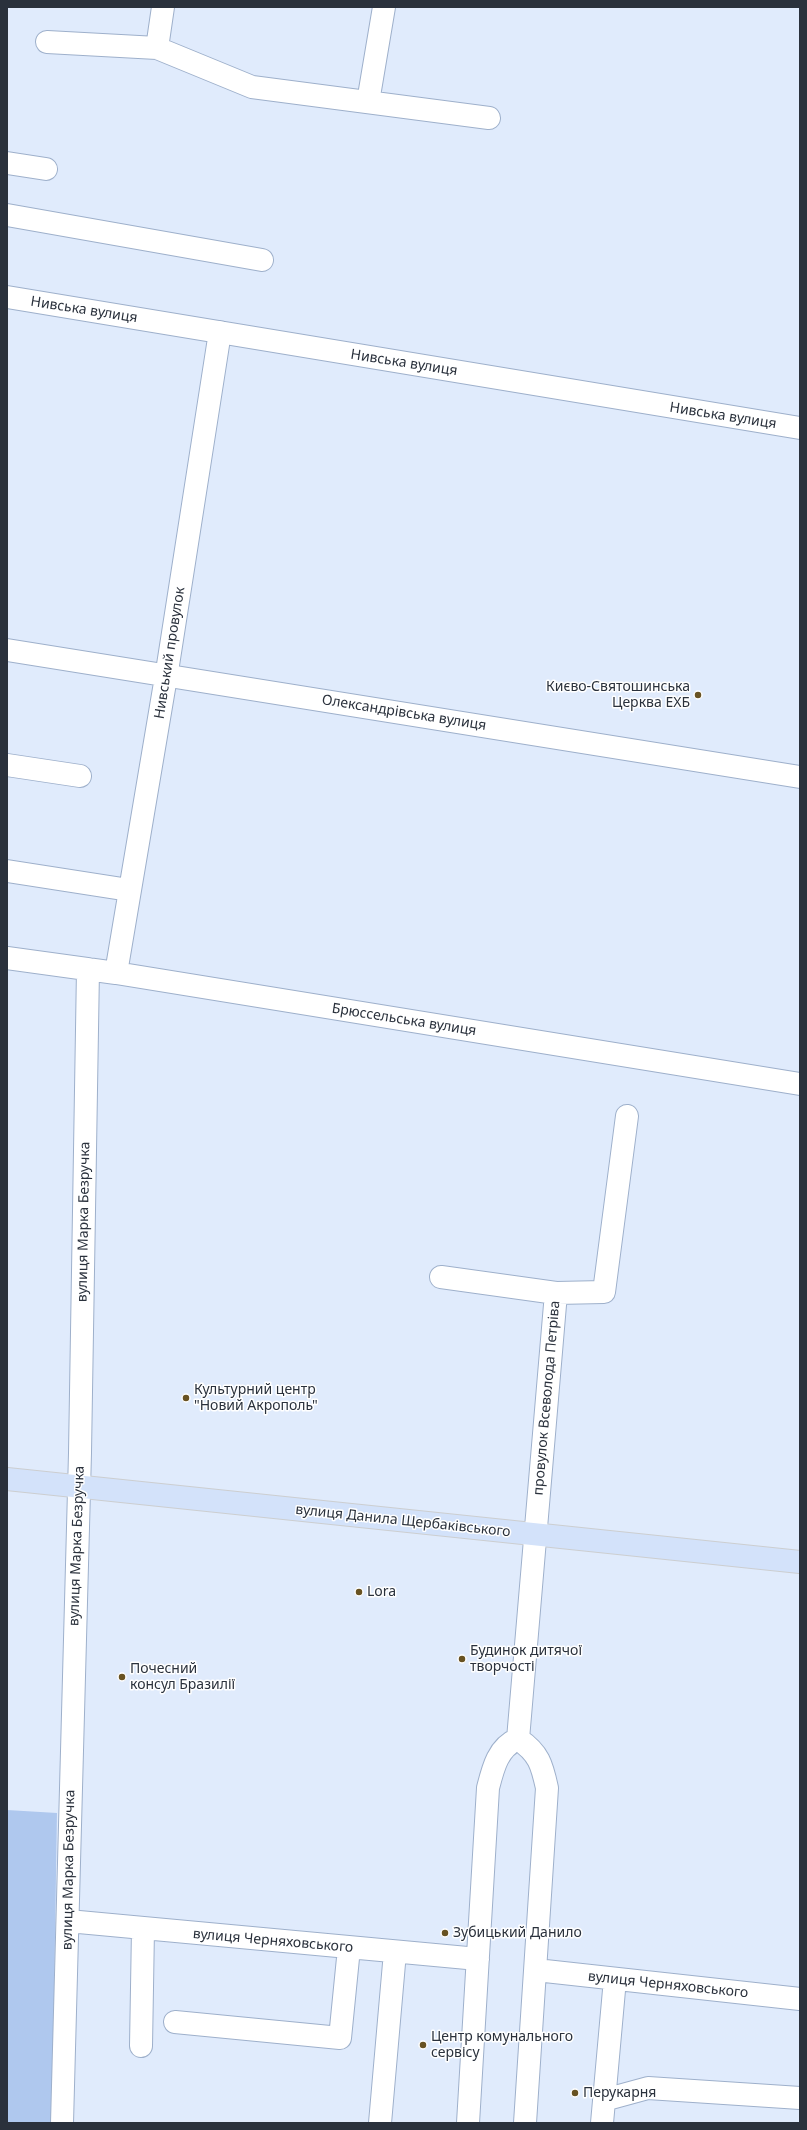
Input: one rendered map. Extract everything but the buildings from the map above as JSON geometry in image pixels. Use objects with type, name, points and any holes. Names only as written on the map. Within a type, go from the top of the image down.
[{"type":"main road","name":"вулиця Данила Щербаківського","points":[[7,1479],[800,1562]]},
{"type":"street","points":[[157,48],[163,7]]},
{"type":"street","points":[[368,102],[384,7]]},
{"type":"street","points":[[47,42],[157,48],[252,87],[490,118]]},
{"type":"street","points":[[7,163],[46,168]]},
{"type":"street","points":[[7,215],[262,260]]},
{"type":"street","name":"Нивська вулиця","points":[[7,297],[800,428]]},
{"type":"street","name":"Нивський провулок","points":[[116,973],[167,674],[220,332]]},
{"type":"street","name":"Олександрівська вулиця","points":[[7,650],[167,674],[800,777]]},
{"type":"street","points":[[7,765],[80,776]]},
{"type":"street","points":[[7,871],[129,890]]},
{"type":"street","name":"Брюссельська вулиця","points":[[7,958],[116,973],[800,1084]]},
{"type":"street","name":"вулиця Марка Безручка","points":[[62,2123],[78,1487],[88,969]]},
{"type":"street","name":"провулок Всеволода Петріва","points":[[518,1739],[556,1293],[604,1292],[627,1116]]},
{"type":"street","points":[[441,1277],[556,1293]]},
{"type":"street","points":[[468,2123],[488,1788],[494,1764],[509,1743],[518,1739],[530,1747],[542,1765],[547,1788],[528,2123]]},
{"type":"street","name":"вулиця Черняховського","points":[[68,1921],[478,1959]]},
{"type":"street","points":[[141,2046],[143,1929]]},
{"type":"street","points":[[175,2022],[340,2038],[349,1948]]},
{"type":"street","points":[[380,2123],[395,1952]]},
{"type":"street","name":"вулиця Черняховського","points":[[536,1970],[800,1999]]},
{"type":"street","points":[[602,2123],[615,1979]]},
{"type":"street","points":[[604,2100],[648,2088],[800,2098]]},
{"type":"shaded area","points":[[7,1810],[57,1813],[52,2123],[7,2123]]},
{"type":"place","name":"Києво-Святошинська Церква ЕХБ","points":[[698,695]]},
{"type":"place","name":"Культурний центр \"Новий Акрополь\"","points":[[186,1398]]},
{"type":"place","name":"Lora","points":[[359,1592]]},
{"type":"place","name":"Будинок дитячої творчості","points":[[462,1659]]},
{"type":"place","name":"Почесний консул Бразилії","points":[[122,1677]]},
{"type":"place","name":"Зубицький Данило","points":[[445,1933]]},
{"type":"place","name":"Центр комунального сервісу","points":[[423,2045]]},
{"type":"place","name":"Перукарня","points":[[575,2093]]}]
